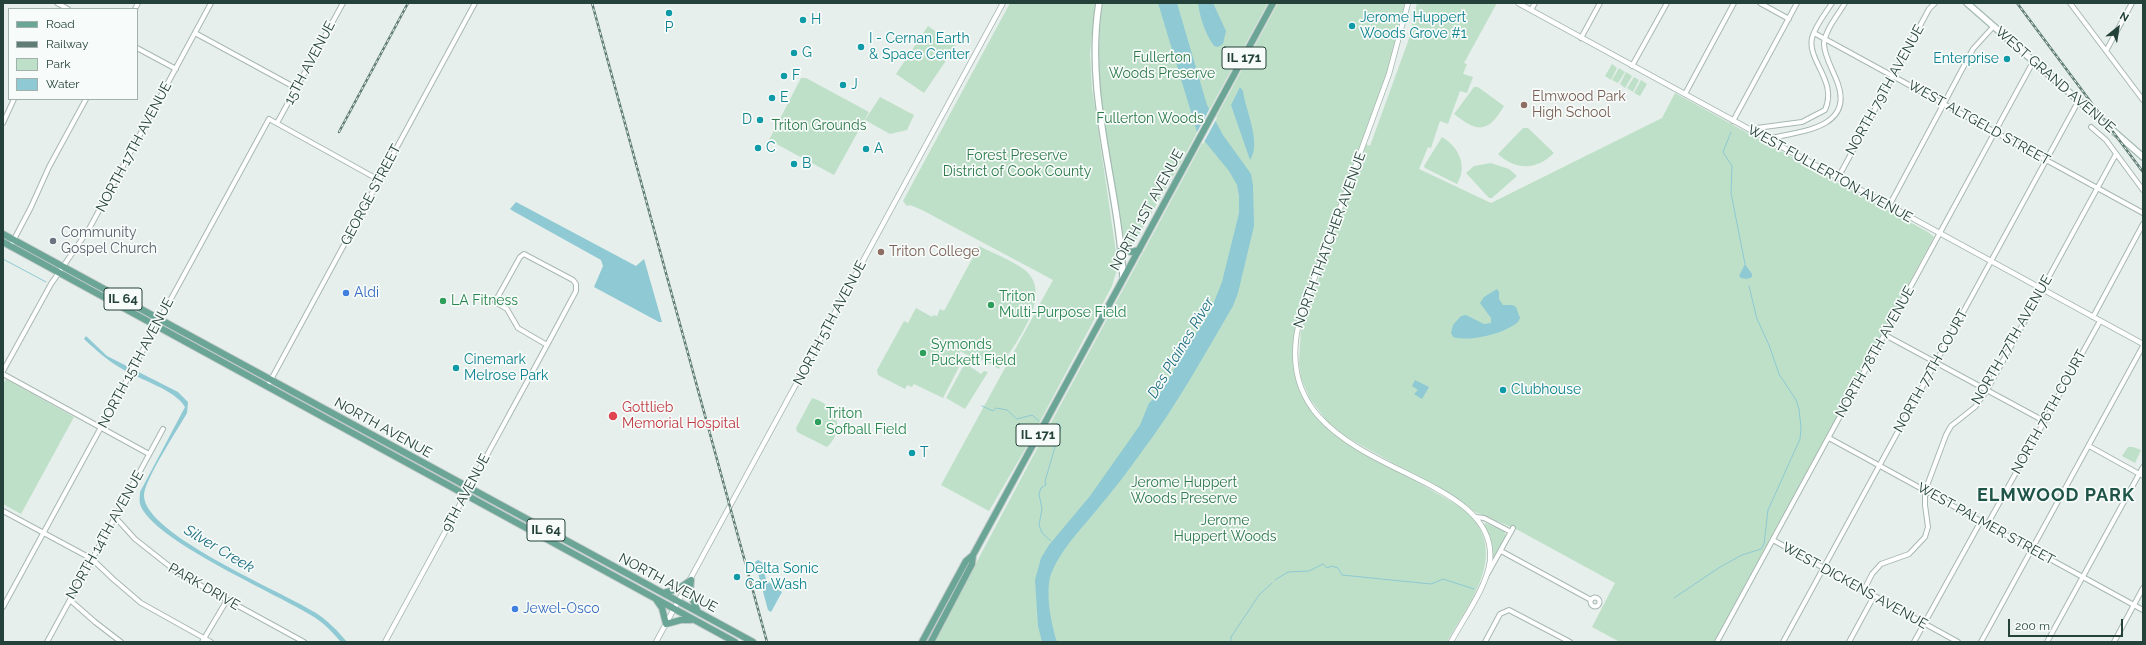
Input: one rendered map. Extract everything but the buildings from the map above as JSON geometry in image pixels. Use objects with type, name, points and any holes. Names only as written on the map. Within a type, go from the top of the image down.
[{"type":"main road","points":[[1099,3],[1094,54],[1096,86],[1121,249],[1123,278]]},
{"type":"main road","name":"NORTH 1ST AVENUE","points":[[922,642],[966,561],[973,555],[1274,3]]},
{"type":"main road","name":"WEST GRAND AVENUE","points":[[1967,3],[2033,62],[2079,100],[2143,158]]},
{"type":"main road","name":"NORTH AVENUE","points":[[3,234],[660,593],[753,642]]},
{"type":"main road","name":"NORTH AVENUE","points":[[3,242],[735,642]]},
{"type":"main road","points":[[1121,249],[1131,252],[1139,250]]},
{"type":"main road","name":"NORTH 1ST AVENUE","points":[[931,642],[972,564],[973,555]]},
{"type":"main road","points":[[660,593],[673,592],[691,580]]},
{"type":"main road","points":[[691,580],[691,599],[699,614]]},
{"type":"main road","points":[[653,598],[662,608],[666,624],[686,619],[702,624]]},
{"type":"street","points":[[57,3],[63,6]]},
{"type":"street","name":"NORTH 17TH AVENUE","points":[[3,373],[58,272],[89,229],[212,3]]},
{"type":"street","name":"15TH AVENUE","points":[[277,123],[343,3]]},
{"type":"street","name":"GEORGE STREET","points":[[267,387],[475,3]]},
{"type":"street","name":"NORTH 5TH AVENUE","points":[[656,642],[1003,3]]},
{"type":"street","name":"NORTH THATCHER AVENUE","points":[[1408,3],[1389,74],[1302,315],[1295,343],[1296,364],[1301,386],[1309,404],[1330,428],[1349,442],[1455,500],[1476,517],[1488,540],[1490,560],[1487,575],[1451,642]]},
{"type":"street","name":"WEST FULLERTON AVENUE","points":[[1518,3],[2143,345]]},
{"type":"street","points":[[1531,10],[1535,3]]},
{"type":"street","points":[[1581,38],[1600,3]]},
{"type":"street","points":[[1632,66],[1667,3]]},
{"type":"street","points":[[1685,94],[1734,3]]},
{"type":"street","points":[[1760,3],[1789,18]]},
{"type":"street","points":[[1733,121],[1797,3]]},
{"type":"street","points":[[1749,129],[1802,122],[1825,110],[1829,95],[1812,42],[1814,33],[1832,3]]},
{"type":"street","points":[[1766,139],[1811,130],[1833,117],[1839,106],[1840,93],[1824,46],[1825,38],[1845,3]]},
{"type":"street","name":"NORTH 79TH AVENUE","points":[[1838,178],[1929,9],[1935,3]]},
{"type":"street","points":[[2070,3],[2142,98]]},
{"type":"street","points":[[2106,52],[2132,3]]},
{"type":"street","points":[[1889,206],[1973,49],[1993,27]]},
{"type":"street","points":[[195,33],[296,88]]},
{"type":"street","name":"WEST ALTGELD STREET","points":[[1814,33],[2143,213]]},
{"type":"street","points":[[138,49],[176,69]]},
{"type":"street","name":"NORTH 78TH AVENUE","points":[[1717,642],[2033,62]]},
{"type":"street","points":[[3,123],[14,100]]},
{"type":"street","points":[[10,246],[49,167],[85,100]]},
{"type":"street","name":"NORTH 77TH COURT","points":[[1783,642],[2079,100]]},
{"type":"street","name":"NORTH 15TH AVENUE","points":[[3,607],[269,119],[277,123]]},
{"type":"street","points":[[277,123],[379,180]]},
{"type":"street","points":[[2092,127],[2106,140],[2143,190]]},
{"type":"street","name":"NORTH 77TH AVENUE","points":[[1864,590],[1872,574],[1882,564],[1909,554],[1925,537],[1928,527],[1925,491],[1949,429],[1957,420],[1972,410],[1986,390],[2116,154]]},
{"type":"street","points":[[2093,317],[2143,224]]},
{"type":"street","name":"9TH AVENUE","points":[[385,642],[547,345],[576,291],[576,284],[573,280],[524,254],[520,257],[495,302],[507,309],[518,328],[547,345]]},
{"type":"street","name":"NORTH 76TH COURT","points":[[1987,525],[2100,321]]},
{"type":"street","points":[[1885,336],[2044,422]]},
{"type":"street","points":[[1981,642],[2143,345]]},
{"type":"street","points":[[3,373],[149,454]]},
{"type":"street","name":"NORTH 14TH AVENUE","points":[[49,641],[163,429]]},
{"type":"street","name":"WEST PALMER STREET","points":[[1828,438],[2143,610]]},
{"type":"street","points":[[2089,446],[2141,475]]},
{"type":"street","points":[[2047,642],[2141,475],[2143,467]]},
{"type":"street","points":[[3,511],[92,559],[112,579],[141,603],[203,640],[211,642]]},
{"type":"street","name":"PARK DRIVE","points":[[115,517],[135,539],[178,574],[304,642]]},
{"type":"street","points":[[1476,517],[1484,518],[1512,530],[1487,575]]},
{"type":"street","points":[[1914,642],[1981,521]]},
{"type":"street","name":"WEST DICKENS AVENUE","points":[[1773,540],[1958,642]]},
{"type":"street","points":[[1501,551],[1591,600]]},
{"type":"street","points":[[2114,642],[2143,588]]},
{"type":"street","points":[[1849,642],[1874,596]]},
{"type":"street","points":[[70,600],[95,622],[122,642]]},
{"type":"street","points":[[203,640],[227,600]]},
{"type":"street","points":[[1485,642],[1500,614],[1510,610],[1570,642]]},
{"type":"green space","name":"Forest Preserve District of Cook County","points":[[1010,3],[1095,3],[1090,53],[1092,88],[1118,266],[1112,286],[1027,446],[989,511],[941,485],[1053,280],[922,210],[910,205],[907,206],[903,201]]},
{"type":"green space","name":"Fullerton Woods Preserve","points":[[1103,3],[1268,3],[1176,171],[1130,250],[1125,245],[1104,124],[1099,63]]},
{"type":"green space","name":"Jerome Huppert Woods","points":[[1278,3],[1406,3],[1388,70],[1297,321],[1293,349],[1295,372],[1300,392],[1310,409],[1324,424],[1341,438],[1461,507],[1475,521],[1485,542],[1486,557],[1478,587],[1471,601],[1447,642],[934,642],[1047,430]]},
{"type":"green space","points":[[1417,3],[1497,3],[1464,63],[1467,64],[1463,74],[1473,77],[1467,93],[1460,91],[1448,124],[1440,121],[1431,148],[1428,147],[1419,169],[1491,203],[1662,118],[1675,93],[1928,232],[1934,237],[1715,642],[1620,642],[1592,627],[1615,583],[1516,529],[1475,512],[1456,498],[1348,438],[1330,425],[1310,399],[1301,378],[1299,363],[1301,329],[1366,144],[1370,146],[1410,36],[1412,36],[1410,33]]},
{"type":"green space","points":[[928,26],[956,46],[924,93],[896,74]]},
{"type":"green space","points":[[1612,64],[1617,68],[1611,80],[1605,76]]},
{"type":"green space","points":[[1619,68],[1625,72],[1618,83],[1612,80]]},
{"type":"green space","points":[[1626,72],[1632,76],[1625,88],[1620,84]]},
{"type":"green space","points":[[1634,77],[1639,80],[1633,92],[1627,88]]},
{"type":"green space","name":"Triton Grounds","points":[[801,78],[806,78],[869,112],[834,175],[769,140]]},
{"type":"green space","points":[[1641,80],[1647,84],[1640,96],[1634,93]]},
{"type":"green space","points":[[1474,87],[1478,87],[1504,106],[1493,121],[1482,127],[1470,125],[1454,114]]},
{"type":"green space","points":[[880,97],[914,115],[907,130],[890,134],[865,120]]},
{"type":"green space","points":[[1523,128],[1528,128],[1554,153],[1541,163],[1534,165],[1519,166],[1505,160],[1498,154]]},
{"type":"green space","points":[[1442,137],[1453,146],[1462,164],[1462,170],[1457,184],[1425,168],[1424,166]]},
{"type":"green space","points":[[1491,163],[1509,169],[1517,176],[1492,198],[1489,198],[1466,173],[1474,166]]},
{"type":"green space","name":"Triton Multi-Purpose Field","points":[[979,246],[1009,260],[1025,270],[1033,280],[1036,293],[1034,306],[1029,320],[1022,334],[999,369],[983,360],[971,357],[960,351],[959,367],[943,398],[914,384],[912,387],[907,385],[905,389],[878,375],[877,370],[904,321],[908,323],[916,308],[932,317],[933,315],[937,316],[940,309],[944,311]]},
{"type":"green space","points":[[965,363],[981,374],[984,371],[988,372],[965,409],[946,398]]},
{"type":"green space","points":[[6,379],[74,417],[21,514],[3,504],[3,384]]},
{"type":"green space","name":"Triton Sofball Field","points":[[812,398],[827,406],[836,418],[836,432],[833,440],[827,447],[797,432],[796,428]]},
{"type":"green space","points":[[2128,447],[2141,450],[2135,463],[2122,456]]},
{"type":"green space","points":[[1485,523],[1503,530],[1506,535],[1492,562],[1491,543],[1484,525]]},
{"type":"water","points":[[1158,3],[1177,3],[1207,105],[1223,135],[1251,174],[1253,185],[1254,226],[1238,293],[1233,306],[1179,398],[1132,466],[1059,557],[1049,581],[1051,617],[1057,642],[1042,642],[1038,626],[1035,580],[1041,558],[1049,545],[1090,496],[1140,425],[1149,403],[1161,392],[1184,349],[1210,312],[1222,282],[1239,213],[1239,196],[1237,185],[1229,171],[1197,132]]},
{"type":"water","points":[[1198,3],[1213,3],[1226,31],[1223,44],[1218,47],[1214,46],[1206,31]]},
{"type":"water","points":[[1240,87],[1243,91],[1254,135],[1253,153],[1250,160],[1231,105]]},
{"type":"water","points":[[516,202],[636,266],[644,259],[662,322],[659,322],[594,287],[603,266],[601,260],[510,209]]},
{"type":"water","points":[[1745,264],[1752,274],[1752,277],[1747,279],[1739,276]]},
{"type":"water","points":[[1497,289],[1499,292],[1499,299],[1503,305],[1512,305],[1516,307],[1520,318],[1518,322],[1504,330],[1487,336],[1477,338],[1453,337],[1451,333],[1453,325],[1461,316],[1466,315],[1484,324],[1491,323],[1491,318],[1480,303],[1484,297]]},
{"type":"water","points":[[86,336],[107,356],[178,392],[188,402],[187,413],[155,468],[145,489],[144,496],[150,511],[167,528],[190,545],[316,613],[333,626],[347,642],[341,642],[332,632],[314,617],[191,550],[167,534],[149,518],[140,504],[140,492],[185,407],[174,395],[166,390],[131,374],[108,360],[84,339]]},
{"type":"water","points":[[1415,380],[1429,387],[1422,399],[1414,394],[1418,390],[1412,386]]},
{"type":"water","points":[[758,560],[769,566],[765,575],[766,580],[782,592],[771,612],[768,610],[755,562]]},
{"type":"pier","points":[[1210,108],[1217,118],[1203,144],[1196,134]]},
{"type":"waterway","points":[[1731,132],[1723,152],[1732,166],[1731,193],[1745,264]]},
{"type":"waterway","points":[[3,259],[46,282]]},
{"type":"waterway","points":[[1674,598],[1720,567],[1742,555],[1761,549],[1764,544],[1768,510],[1800,439],[1801,427],[1799,409],[1796,400],[1779,374],[1769,345],[1757,319],[1749,286]]},
{"type":"waterway","points":[[982,406],[993,411],[996,408],[1007,410],[1017,419],[1032,415],[1039,421]]},
{"type":"waterway","points":[[1050,427],[1053,427],[1058,423],[1061,427],[1045,481],[1046,485],[1041,488],[1039,494],[1042,509],[1039,525],[1042,533],[1051,541]]},
{"type":"waterway","points":[[1275,580],[1288,572],[1309,571],[1323,564],[1327,568],[1332,566],[1338,568],[1342,575],[1431,584],[1443,579],[1474,589]]},
{"type":"waterway","points":[[1231,642],[1231,637],[1259,595],[1272,583]]},
{"type":"railway","points":[[339,132],[408,3]]},
{"type":"railway","points":[[592,3],[767,642]]},
{"type":"railway","points":[[2017,3],[2143,172]]},
{"type":"place","name":"P","points":[[669,13]]},
{"type":"place","name":"H","points":[[803,20]]},
{"type":"place","name":"Jerome Huppert Woods Grove #1","points":[[1352,26]]},
{"type":"place","name":"I - Cernan Earth & Space Center","points":[[861,47]]},
{"type":"place","name":"G","points":[[794,53]]},
{"type":"place","name":"Enterprise","points":[[2007,59]]},
{"type":"place","name":"F","points":[[784,76]]},
{"type":"place","name":"J","points":[[843,85]]},
{"type":"place","name":"E","points":[[772,98]]},
{"type":"place","name":"Elmwood Park High School","points":[[1524,105]]},
{"type":"place","name":"D","points":[[760,120]]},
{"type":"place","name":"C","points":[[758,148]]},
{"type":"place","name":"A","points":[[866,149]]},
{"type":"place","name":"B","points":[[794,164]]},
{"type":"place","name":"Community Gospel Church","points":[[53,241]]},
{"type":"place","name":"Triton College","points":[[881,252]]},
{"type":"place","name":"Aldi","points":[[346,293]]},
{"type":"place","name":"LA Fitness","points":[[443,301]]},
{"type":"place","name":"Triton Multi-Purpose Field","points":[[991,305]]},
{"type":"place","name":"Symonds Puckett Field","points":[[923,353]]},
{"type":"place","name":"Cinemark Melrose Park","points":[[456,368]]},
{"type":"place","name":"Clubhouse","points":[[1503,390]]},
{"type":"place","name":"Gottlieb Memorial Hospital","points":[[613,416]]},
{"type":"place","name":"Triton Sofball Field","points":[[818,422]]},
{"type":"place","name":"T","points":[[912,453]]},
{"type":"place","name":"Delta Sonic Car Wash","points":[[737,577]]},
{"type":"place","name":"Jewel-Osco","points":[[515,609]]},
{"type":"district","name":"ELMWOOD PARK","points":[[2056,496]]},
{"type":"park label","name":"Fullerton Woods","points":[[1150,119]]},
{"type":"park label","name":"Jerome Huppert Woods Preserve","points":[[1184,492]]},
{"type":"water label","name":"Des Plaines River","points":[[1181,348]]},
{"type":"water label","name":"Silver Creek","points":[[219,549]]}]
